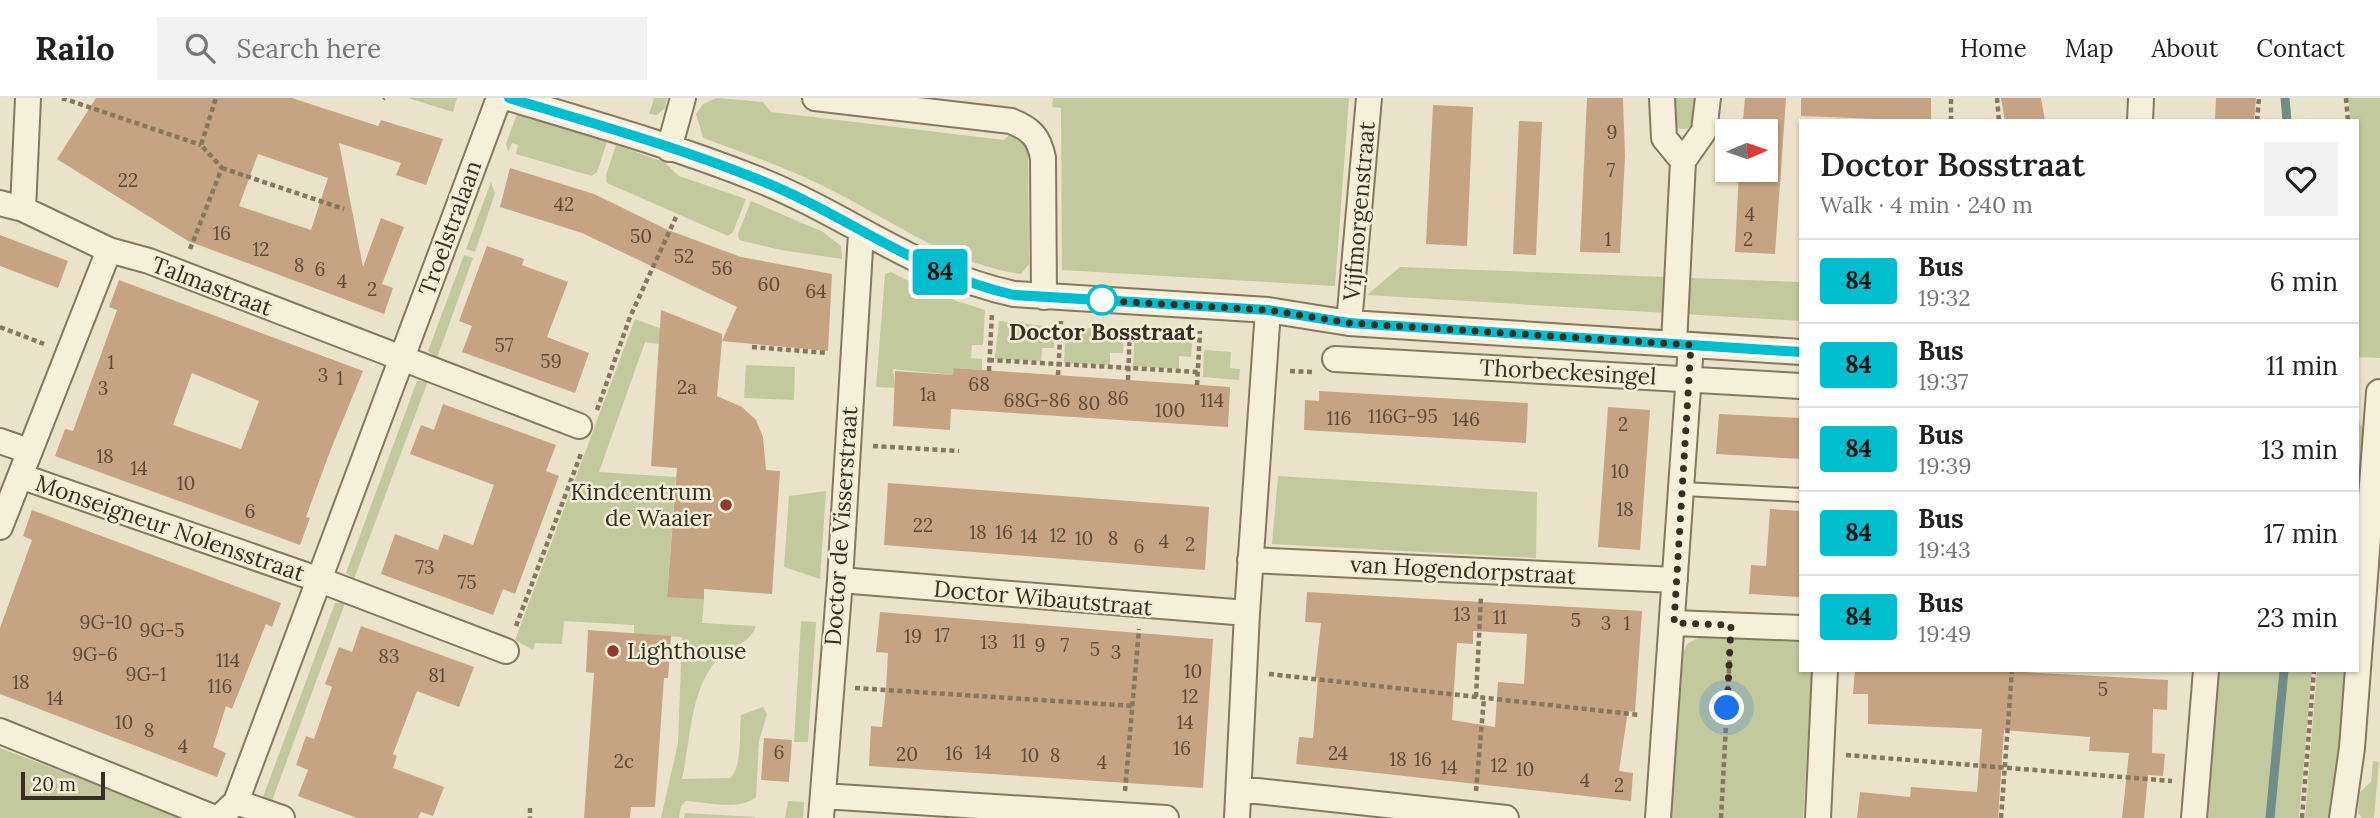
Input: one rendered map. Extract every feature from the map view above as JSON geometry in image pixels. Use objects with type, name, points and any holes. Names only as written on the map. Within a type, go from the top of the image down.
[{"type":"street","name":"Talmastraat","points":[[28,98],[12,206],[108,250],[181,274],[402,359]]},
{"type":"street","name":"Troelstralaan","points":[[223,813],[320,580],[499,98]]},
{"type":"street","points":[[669,149],[683,98]]},
{"type":"street","points":[[815,98],[1011,121],[1032,132],[1038,138],[1043,158],[1044,297]]},
{"type":"street","name":"Vijfmorgenstraat","points":[[1349,323],[1369,98]]},
{"type":"street","points":[[1662,98],[1664,138],[1683,161]]},
{"type":"street","points":[[1658,818],[1690,380],[1682,345],[1683,161],[1704,131],[1708,98]]},
{"type":"street","points":[[2140,119],[2141,98]]},
{"type":"street","name":"Thorbeckesingel","points":[[521,100],[758,179],[916,262],[1014,295],[1268,310],[1349,323],[1799,352]]},
{"type":"street","name":"Doctor de Visserstraat","points":[[822,807],[830,686],[841,580],[846,444],[861,233]]},
{"type":"street","points":[[0,527],[5,500],[20,476],[108,250]]},
{"type":"street","points":[[1237,818],[1250,560],[1268,310]]},
{"type":"street","points":[[402,359],[579,426]]},
{"type":"street","name":"Thorbeckesingel","points":[[1335,359],[1799,386]]},
{"type":"street","points":[[2342,818],[2372,613],[2372,391]]},
{"type":"street","name":"Monseigneur Nolensstraat","points":[[0,441],[29,452]]},
{"type":"street","name":"Monseigneur Nolensstraat","points":[[20,476],[320,580]]},
{"type":"street","name":"van Hogendorpstraat","points":[[1250,560],[1675,580]]},
{"type":"street","points":[[320,580],[506,651]]},
{"type":"street","name":"Doctor Wibautstraat","points":[[841,580],[1141,607],[1247,613]]},
{"type":"street","points":[[1674,623],[1799,628]]},
{"type":"street","points":[[1818,818],[1825,672]]},
{"type":"street","points":[[2194,818],[2206,672]]},
{"type":"street","points":[[0,731],[223,813],[282,818]]},
{"type":"street","points":[[1238,789],[1506,818]]},
{"type":"street","points":[[822,807],[1166,818]]},
{"type":"lane","points":[[1683,489],[1799,495]]},
{"type":"path","points":[[62,98],[201,145],[222,168],[344,209]]},
{"type":"path","points":[[201,145],[216,98]]},
{"type":"path","points":[[1951,98],[1951,119]]},
{"type":"path","points":[[1997,98],[1999,119]]},
{"type":"path","points":[[2257,119],[2259,98]]},
{"type":"path","points":[[2346,98],[2348,119]]},
{"type":"path","points":[[181,274],[222,168]]},
{"type":"path","points":[[989,371],[992,308]]},
{"type":"path","points":[[1058,375],[1061,320]]},
{"type":"path","points":[[1128,380],[1130,323]]},
{"type":"path","points":[[0,327],[68,352]]},
{"type":"path","points":[[1197,384],[1200,327]]},
{"type":"path","points":[[752,347],[852,355]]},
{"type":"path","points":[[1264,369],[1336,373],[1335,359]]},
{"type":"path","points":[[989,360],[1198,372]]},
{"type":"path","points":[[846,444],[959,451]]},
{"type":"path","points":[[1476,697],[1482,571]]},
{"type":"path","points":[[1123,815],[1141,607]]},
{"type":"path","points":[[1721,818],[1731,625]]},
{"type":"path","points":[[1244,671],[1666,718]]},
{"type":"path","points":[[2001,818],[2012,672]]},
{"type":"path","points":[[2302,818],[2314,672]]},
{"type":"path","points":[[830,686],[1133,706]]},
{"type":"path","points":[[1475,814],[1484,698]]},
{"type":"path","points":[[1821,753],[2197,782]]},
{"type":"path","points":[[530,808],[530,818]]},
{"type":"green space","points":[[408,98],[457,98],[453,112]]},
{"type":"green space","points":[[654,98],[667,98],[665,108],[657,115],[649,114]]},
{"type":"green space","points":[[717,98],[763,102],[771,112],[1004,140],[1012,132],[1023,135],[1019,141],[1025,143],[1028,153],[1029,264],[1021,274],[973,262],[928,243],[808,179],[703,138],[696,114],[703,104]]},
{"type":"green space","points":[[1053,98],[1349,98],[1335,286],[1062,270],[1061,108],[1052,107]]},
{"type":"green space","points":[[1674,98],[1698,98],[1694,122],[1686,129],[1673,126]]},
{"type":"green space","points":[[2348,98],[2380,98],[2380,358],[2359,357],[2359,119],[2351,119]]},
{"type":"green space","points":[[517,114],[607,142],[597,172],[592,176],[516,154],[518,145],[512,143],[508,152],[506,144]]},
{"type":"green space","points":[[616,145],[664,162],[679,176],[746,199],[733,232],[728,236],[607,183],[606,175]]},
{"type":"green space","points":[[491,182],[495,193],[475,252],[466,249]]},
{"type":"green space","points":[[751,201],[823,232],[841,246],[842,259],[781,250],[739,240],[738,234]]},
{"type":"green space","points":[[464,255],[473,258],[437,358],[428,351]]},
{"type":"green space","points":[[1400,267],[1799,282],[1799,321],[1367,295]]},
{"type":"green space","points":[[891,272],[935,294],[985,310],[983,345],[972,345],[971,358],[982,359],[982,370],[954,368],[953,375],[893,369],[895,388],[876,387],[885,274]]},
{"type":"green space","points":[[635,319],[703,344],[702,350],[645,342],[599,472],[676,477],[667,596],[704,599],[702,623],[756,626],[748,638],[715,663],[703,681],[694,708],[682,779],[730,778],[739,757],[741,715],[763,707],[767,714],[759,741],[756,797],[732,805],[686,801],[681,806],[679,818],[661,818],[678,743],[682,637],[634,634],[634,625],[564,621],[562,644],[535,643],[533,650],[515,640]]},
{"type":"green space","points":[[999,321],[1054,327],[1054,348],[1042,348],[1041,361],[995,359]]},
{"type":"green space","points":[[1066,327],[1124,330],[1123,353],[1110,353],[1110,365],[1064,363]]},
{"type":"green space","points":[[1135,331],[1151,331],[1151,340],[1168,341],[1168,333],[1193,334],[1191,357],[1179,356],[1179,369],[1133,366]]},
{"type":"green space","points":[[1204,350],[1231,352],[1230,368],[1240,369],[1239,380],[1203,377]]},
{"type":"green space","points":[[746,365],[795,367],[794,400],[744,398]]},
{"type":"green space","points":[[417,381],[428,381],[354,579],[346,573]]},
{"type":"green space","points":[[2359,422],[2363,429],[2362,447],[2368,448],[2359,552]]},
{"type":"green space","points":[[1278,476],[1537,492],[1536,558],[1272,544]]},
{"type":"green space","points":[[826,491],[820,579],[784,567],[789,496]]},
{"type":"green space","points":[[335,603],[345,603],[272,801],[263,797]]},
{"type":"green space","points":[[801,621],[816,622],[808,742],[794,742]]},
{"type":"green space","points":[[1700,637],[1799,642],[1799,672],[1812,672],[1803,818],[1671,818],[1681,658],[1687,644]]},
{"type":"green space","points":[[2218,672],[2312,672],[2299,818],[2208,818]]},
{"type":"green space","points":[[2317,672],[2349,672],[2334,818],[2305,818]]},
{"type":"green space","points":[[0,748],[13,753],[185,818],[0,818]]},
{"type":"green space","points":[[2373,761],[2379,762],[2374,818],[2362,818],[2358,813],[2360,792],[2371,782]]},
{"type":"green space","points":[[788,801],[804,802],[803,818],[785,818]]},
{"type":"green space","points":[[685,813],[756,817],[684,818]]},
{"type":"building","points":[[96,98],[292,98],[378,126],[381,120],[443,139],[426,185],[396,175],[401,163],[339,143],[363,267],[381,218],[404,227],[382,284],[393,288],[384,314],[188,241],[57,159]],"holes":[[[258,154],[328,178],[311,230],[239,206]]]},
{"type":"building","points":[[1587,98],[1623,98],[1625,156],[1620,253],[1580,252]]},
{"type":"building","points":[[1745,98],[1786,98],[1775,254],[1735,252],[1738,182],[1778,182],[1778,119],[1743,119]]},
{"type":"building","points":[[1801,98],[1931,98],[1931,119],[1801,116]]},
{"type":"building","points":[[2001,98],[2041,98],[2045,119],[2005,119]]},
{"type":"building","points":[[2216,98],[2256,98],[2254,119],[2215,119]]},
{"type":"building","points":[[1433,105],[1473,107],[1467,246],[1426,244]]},
{"type":"building","points":[[1519,121],[1542,122],[1536,255],[1513,254]]},
{"type":"building","points":[[510,168],[594,194],[668,230],[741,257],[832,274],[828,351],[722,341],[737,307],[582,233],[500,207]]},
{"type":"building","points":[[0,235],[68,261],[58,288],[0,266]]},
{"type":"building","points":[[487,246],[524,259],[522,265],[568,282],[547,337],[589,353],[575,393],[462,352],[472,326],[459,321]]},
{"type":"building","points":[[119,280],[363,371],[306,517],[310,518],[300,545],[55,456],[65,429],[73,431],[95,371],[117,310],[109,307]],"holes":[[[192,373],[259,401],[241,449],[173,425]]]},
{"type":"building","points":[[661,310],[722,334],[717,396],[742,407],[756,420],[763,437],[766,470],[780,471],[772,594],[704,589],[704,599],[667,597],[677,468],[651,466]]},
{"type":"building","points":[[954,368],[1230,387],[1228,427],[951,409],[950,430],[893,426],[895,371],[953,375]]},
{"type":"building","points":[[1319,391],[1528,403],[1526,443],[1304,430],[1305,400],[1319,401]]},
{"type":"building","points":[[443,404],[556,445],[546,471],[559,476],[515,594],[503,589],[493,615],[381,574],[395,534],[438,550],[444,534],[473,545],[494,485],[410,454],[421,425],[434,430]]},
{"type":"building","points":[[1608,407],[1650,410],[1640,550],[1598,547]]},
{"type":"building","points":[[1719,414],[1799,418],[1799,459],[1716,454]]},
{"type":"building","points":[[888,483],[1209,507],[1205,570],[884,545]]},
{"type":"building","points":[[1770,509],[1799,511],[1799,597],[1749,594],[1751,565],[1766,566]]},
{"type":"building","points":[[32,510],[281,603],[272,627],[266,624],[232,709],[226,706],[213,747],[226,753],[217,777],[0,694],[0,628],[32,540],[23,536]]},
{"type":"building","points":[[1307,592],[1642,611],[1635,712],[1628,711],[1619,771],[1633,773],[1631,801],[1296,764],[1299,737],[1313,738],[1318,678],[1315,677],[1321,623],[1305,622]],"holes":[[[1473,631],[1527,634],[1524,684],[1498,682],[1495,727],[1452,720],[1457,643],[1473,644]]]},
{"type":"building","points":[[880,612],[1213,639],[1203,788],[869,766],[871,726],[882,727],[886,689],[888,653],[876,652]]},
{"type":"building","points":[[361,626],[474,667],[459,707],[417,691],[393,754],[397,756],[393,768],[444,787],[433,816],[421,812],[418,818],[357,818],[298,796],[308,770],[296,765],[306,736],[314,739],[332,687],[325,684],[339,647],[352,652]]},
{"type":"building","points":[[588,630],[671,636],[668,678],[664,678],[655,807],[631,807],[630,818],[584,818],[594,673],[586,672]]},
{"type":"building","points":[[1855,672],[2025,672],[2168,680],[2167,710],[2153,709],[2152,753],[2165,754],[2163,776],[2148,775],[2144,818],[2122,818],[2129,753],[2089,751],[2090,737],[2004,730],[1998,818],[1857,818],[1860,792],[1910,797],[1911,787],[1977,792],[1982,729],[1868,724],[1868,694],[1853,694]]},
{"type":"building","points":[[764,738],[792,740],[789,782],[761,780]]},
{"type":"waterway","points":[[2285,98],[2287,119]]},
{"type":"waterway","points":[[2270,818],[2284,672]]},
{"type":"bus line","name":"84","points":[[509,98],[758,179],[803,200],[916,262],[985,288],[1014,295],[1268,310],[1349,323],[1799,352]]},
{"type":"place","name":"Doctor Bosstraat","points":[[1102,300]]},
{"type":"place","name":"Kindcentrum de Waaier","points":[[726,505]]},
{"type":"place","name":"Lighthouse","points":[[613,651]]},
{"type":"route","points":[[1102,300],[1094,300],[1268,310],[1349,323],[1691,345],[1674,623],[1731,625],[1727,708]]}]
